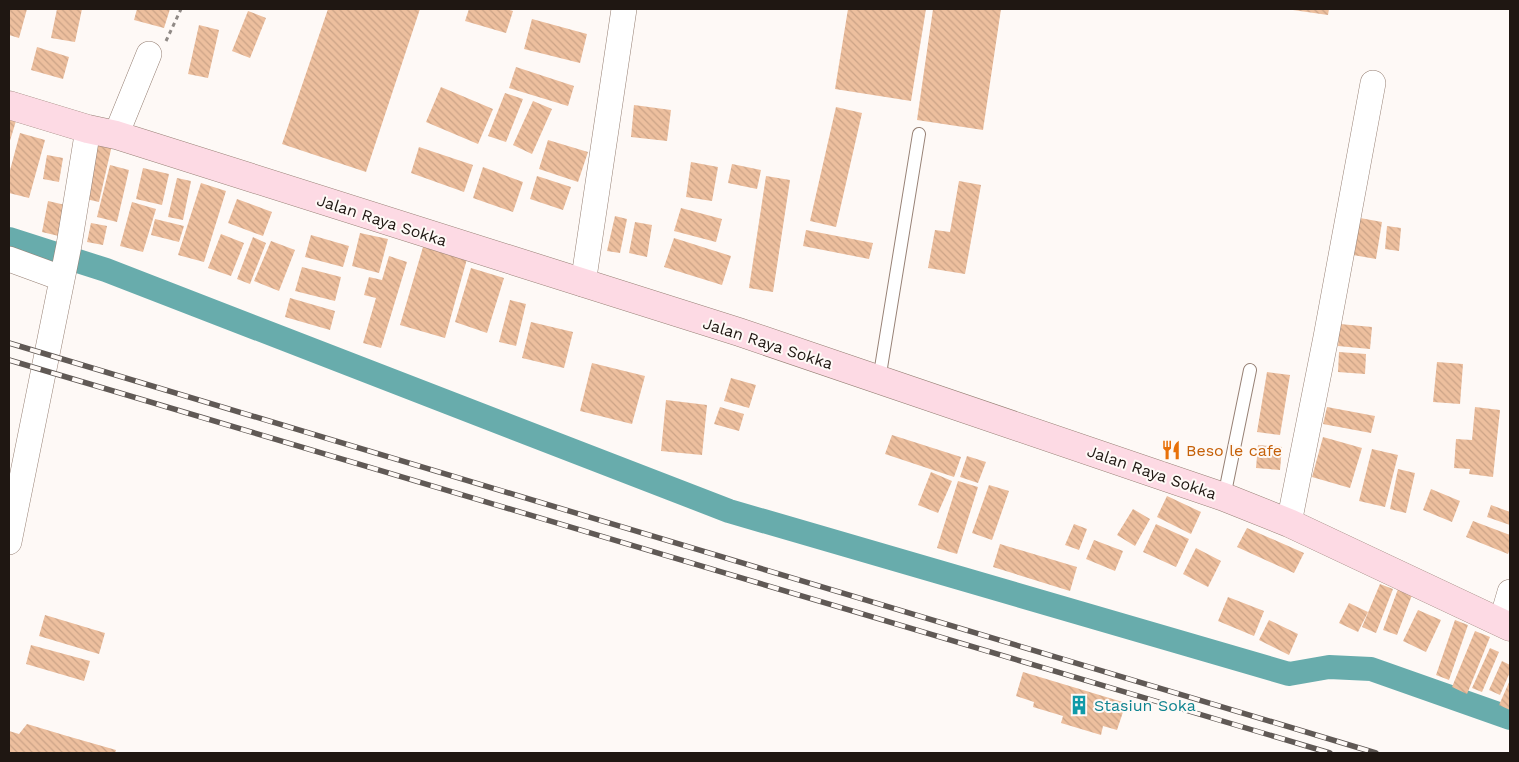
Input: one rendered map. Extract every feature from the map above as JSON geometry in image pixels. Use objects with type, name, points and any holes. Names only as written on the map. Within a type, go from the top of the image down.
[{"type":"main road","name":"Jalan Raya Sokka","points":[[9,105],[116,135],[739,332],[1063,441],[1224,497],[1289,523],[1505,625]]},
{"type":"street","points":[[583,284],[624,9]]},
{"type":"street","points":[[116,135],[149,54]]},
{"type":"street","points":[[1289,523],[1326,337],[1373,82]]},
{"type":"street","points":[[9,542],[64,264],[88,128]]},
{"type":"street","points":[[9,258],[64,264]]},
{"type":"street","points":[[1505,625],[1510,592]]},
{"type":"lane","points":[[879,380],[919,134]]},
{"type":"lane","points":[[1224,497],[1250,370]]},
{"type":"path","points":[[149,54],[162,48],[170,36],[181,9]]},
{"type":"building","points":[[9,9],[27,9],[19,38],[9,35]]},
{"type":"building","points":[[57,9],[82,9],[75,42],[51,38]]},
{"type":"building","points":[[137,9],[170,9],[164,28],[134,20]]},
{"type":"building","points":[[328,9],[420,9],[366,172],[282,144]]},
{"type":"building","points":[[469,9],[506,9],[513,11],[506,33],[465,21]]},
{"type":"building","points":[[848,9],[926,9],[911,101],[835,89]]},
{"type":"building","points":[[933,9],[1001,9],[983,130],[917,120]]},
{"type":"building","points":[[1293,9],[1329,9],[1328,15]]},
{"type":"building","points":[[248,11],[266,18],[250,58],[232,51]]},
{"type":"building","points":[[532,19],[587,34],[580,63],[524,49]]},
{"type":"building","points":[[199,25],[219,30],[208,78],[188,74]]},
{"type":"building","points":[[37,47],[69,57],[63,79],[31,70]]},
{"type":"building","points":[[516,67],[574,86],[568,106],[509,88]]},
{"type":"building","points":[[441,87],[493,109],[478,144],[426,122]]},
{"type":"building","points":[[505,93],[523,99],[506,142],[488,136]]},
{"type":"building","points":[[533,101],[552,109],[532,154],[513,145]]},
{"type":"building","points":[[634,105],[671,110],[667,141],[631,137]]},
{"type":"building","points":[[836,107],[862,113],[836,227],[810,221]]},
{"type":"building","points":[[9,119],[16,121],[9,144]]},
{"type":"building","points":[[20,133],[45,140],[29,198],[9,193],[9,174]]},
{"type":"building","points":[[90,140],[112,145],[99,202],[77,197]]},
{"type":"building","points":[[548,140],[588,152],[578,182],[539,169]]},
{"type":"building","points":[[419,147],[473,165],[464,192],[411,173]]},
{"type":"building","points":[[47,155],[63,158],[59,182],[43,179]]},
{"type":"building","points":[[691,162],[718,167],[712,201],[686,197]]},
{"type":"building","points":[[732,164],[761,170],[757,189],[728,183]]},
{"type":"building","points":[[110,165],[129,170],[117,222],[97,217]]},
{"type":"building","points":[[483,167],[523,182],[513,212],[473,198]]},
{"type":"building","points":[[143,168],[169,174],[162,205],[136,199]]},
{"type":"building","points":[[537,176],[571,187],[563,210],[530,199]]},
{"type":"building","points":[[766,176],[790,180],[773,292],[749,288]]},
{"type":"building","points":[[177,178],[191,181],[183,220],[168,217]]},
{"type":"building","points":[[959,181],[981,185],[965,274],[928,268],[935,230],[950,232]]},
{"type":"building","points":[[201,183],[226,191],[204,262],[178,255]]},
{"type":"building","points":[[237,199],[272,212],[263,236],[228,223]]},
{"type":"building","points":[[48,201],[74,207],[67,238],[42,232]]},
{"type":"building","points":[[132,202],[156,209],[143,252],[120,246]]},
{"type":"building","points":[[681,208],[722,219],[716,242],[674,231]]},
{"type":"building","points":[[615,216],[627,219],[620,253],[607,251]]},
{"type":"building","points":[[1360,218],[1382,222],[1376,259],[1353,255]]},
{"type":"building","points":[[155,219],[184,226],[179,242],[151,235]]},
{"type":"building","points":[[635,222],[652,225],[647,257],[629,253]]},
{"type":"building","points":[[91,223],[107,226],[103,245],[87,242]]},
{"type":"building","points":[[1387,226],[1401,228],[1399,251],[1385,249]]},
{"type":"building","points":[[806,230],[873,243],[869,259],[803,246]]},
{"type":"building","points":[[360,233],[388,239],[379,273],[352,266]]},
{"type":"building","points":[[221,234],[244,243],[231,276],[208,268]]},
{"type":"building","points":[[311,235],[349,246],[343,267],[305,257]]},
{"type":"building","points":[[253,237],[266,243],[250,284],[237,279]]},
{"type":"building","points":[[674,238],[731,256],[722,285],[664,267]]},
{"type":"building","points":[[271,241],[295,250],[279,291],[254,281]]},
{"type":"building","points":[[423,247],[467,259],[445,338],[400,325]]},
{"type":"building","points":[[389,256],[407,262],[381,348],[363,343],[376,298],[364,295],[369,277],[382,280]]},
{"type":"building","points":[[302,267],[341,277],[335,301],[295,291]]},
{"type":"building","points":[[471,268],[504,278],[487,333],[455,322]]},
{"type":"building","points":[[290,298],[335,311],[330,330],[285,317]]},
{"type":"building","points":[[510,300],[526,304],[516,346],[499,342]]},
{"type":"building","points":[[531,322],[573,332],[564,368],[522,358]]},
{"type":"building","points":[[1340,324],[1372,327],[1370,349],[1338,346]]},
{"type":"building","points":[[1339,352],[1366,354],[1365,374],[1338,372]]},
{"type":"building","points":[[1437,362],[1463,364],[1460,404],[1433,402]]},
{"type":"building","points":[[592,363],[645,376],[632,424],[580,411]]},
{"type":"building","points":[[1267,372],[1290,375],[1280,435],[1257,432]]},
{"type":"building","points":[[731,378],[756,385],[749,408],[724,401]]},
{"type":"building","points":[[666,400],[707,405],[702,455],[661,451]]},
{"type":"building","points":[[720,407],[744,414],[739,431],[714,424]]},
{"type":"building","points":[[1327,407],[1375,416],[1371,433],[1323,424]]},
{"type":"building","points":[[1475,407],[1500,410],[1493,477],[1469,474],[1470,469],[1454,468],[1456,439],[1472,440]]},
{"type":"building","points":[[892,435],[961,457],[954,477],[885,454]]},
{"type":"building","points":[[1323,437],[1362,448],[1350,488],[1312,477]]},
{"type":"building","points":[[1258,445],[1282,447],[1280,470],[1256,468]]},
{"type":"building","points":[[1372,449],[1398,455],[1385,507],[1359,501]]},
{"type":"building","points":[[967,456],[986,462],[978,483],[960,477]]},
{"type":"building","points":[[1398,469],[1415,473],[1406,513],[1390,509]]},
{"type":"building","points":[[931,472],[952,481],[938,513],[918,505]]},
{"type":"building","points":[[958,481],[978,487],[957,554],[937,548]]},
{"type":"building","points":[[989,485],[1009,491],[992,540],[972,533]]},
{"type":"building","points":[[1431,489],[1460,501],[1452,522],[1423,510]]},
{"type":"building","points":[[1167,496],[1201,512],[1191,534],[1157,517]]},
{"type":"building","points":[[1491,505],[1510,512],[1510,525],[1487,517]]},
{"type":"building","points":[[1133,509],[1150,519],[1135,546],[1117,535]]},
{"type":"building","points":[[1473,521],[1510,535],[1508,554],[1466,537]]},
{"type":"building","points":[[1074,524],[1087,529],[1079,550],[1065,545]]},
{"type":"building","points":[[1156,524],[1189,539],[1176,567],[1143,552]]},
{"type":"building","points":[[1247,528],[1304,553],[1294,573],[1237,547]]},
{"type":"building","points":[[1094,540],[1123,551],[1115,571],[1086,559]]},
{"type":"building","points":[[1000,544],[1077,567],[1070,591],[993,567]]},
{"type":"building","points":[[1196,548],[1221,561],[1208,587],[1183,574]]},
{"type":"building","points":[[1380,584],[1393,589],[1376,633],[1362,627]]},
{"type":"building","points":[[1398,589],[1412,595],[1397,635],[1383,630]]},
{"type":"building","points":[[1228,597],[1264,611],[1254,636],[1218,621]]},
{"type":"building","points":[[1349,603],[1368,612],[1358,632],[1339,623]]},
{"type":"building","points":[[1418,610],[1441,620],[1426,652],[1403,641]]},
{"type":"building","points":[[45,615],[105,633],[99,654],[39,636]]},
{"type":"building","points":[[1269,620],[1298,634],[1289,655],[1259,640]]},
{"type":"building","points":[[1455,620],[1468,625],[1449,680],[1436,675]]},
{"type":"building","points":[[1475,631],[1490,637],[1467,694],[1452,687]]},
{"type":"building","points":[[31,645],[90,661],[84,681],[26,664]]},
{"type":"building","points":[[1490,648],[1499,652],[1482,692],[1472,688]]},
{"type":"building","points":[[1502,661],[1510,665],[1510,672],[1500,695],[1489,690]]},
{"type":"building","name":"Stasiun Soka","points":[[1023,672],[1126,703],[1117,730],[1103,726],[1101,735],[1061,723],[1063,716],[1033,707],[1034,702],[1016,696]]},
{"type":"building","points":[[1510,680],[1510,710],[1499,705]]},
{"type":"building","points":[[27,724],[116,750],[115,753],[9,753],[9,731],[19,734]]},
{"type":"waterway","points":[[9,239],[106,270],[729,511],[1289,674],[1329,667],[1371,669],[1510,718]]},
{"type":"railway","points":[[9,343],[1376,753]]},
{"type":"railway","points":[[9,360],[1330,753]]},
{"type":"place","name":"Beso le cafe","points":[[1171,450]]},
{"type":"place","name":"Stasiun Soka","points":[[1079,705]]}]
